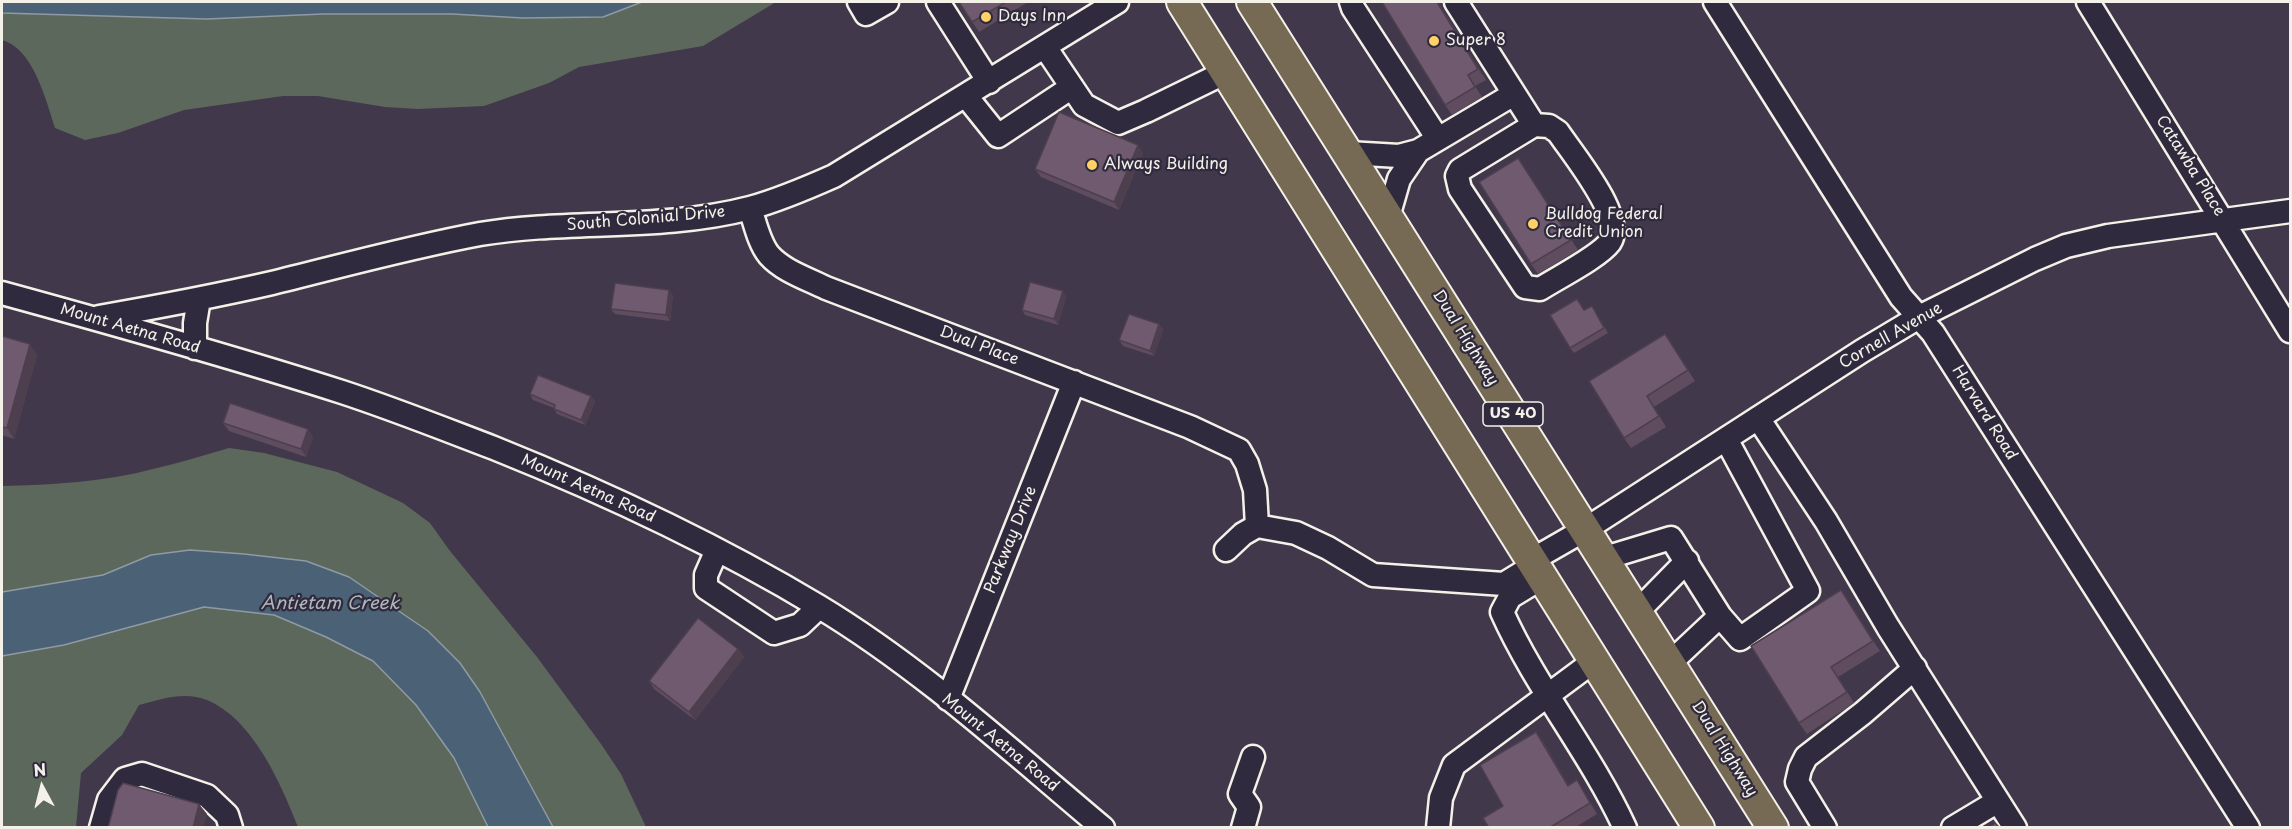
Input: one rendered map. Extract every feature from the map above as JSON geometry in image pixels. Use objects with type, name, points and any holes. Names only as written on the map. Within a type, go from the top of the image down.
[{"type":"main road","points":[[1182,2],[1699,828]]},
{"type":"main road","name":"Dual Highway","points":[[1252,2],[1605,558],[1773,828]]},
{"type":"street","points":[[859,2],[866,14],[887,2]]},
{"type":"street","points":[[938,2],[989,82]]},
{"type":"street","name":"South Colonial Drive","points":[[93,318],[199,299],[427,244],[482,234],[534,227],[677,219],[750,208],[794,194],[834,176],[1117,2]]},
{"type":"street","points":[[1351,2],[1353,9],[1438,139]]},
{"type":"street","points":[[1456,2],[1534,124],[1549,126],[1558,132],[1606,204],[1613,230],[1611,239],[1591,258],[1540,289],[1525,287],[1460,189],[1457,176],[1460,170],[1534,124]]},
{"type":"street","name":"Harvard Road","points":[[1715,2],[1901,297],[1933,333],[2248,828]]},
{"type":"street","name":"Catawba Place","points":[[2088,2],[2290,331]]},
{"type":"street","points":[[1045,47],[1084,105],[1118,123],[1226,72]]},
{"type":"street","points":[[966,96],[998,136],[1072,87]]},
{"type":"street","points":[[1348,153],[1388,156],[1418,151],[1514,94]]},
{"type":"street","points":[[1388,217],[1399,179],[1418,151]]},
{"type":"street","name":"Dual Place","points":[[750,208],[759,236],[769,255],[788,269],[826,288],[1190,427],[1239,450],[1247,464],[1255,490],[1257,526]]},
{"type":"street","name":"Cornell Avenue","points":[[1536,567],[1586,529],[1918,317],[2035,259],[2066,246],[2108,236],[2290,211]]},
{"type":"street","name":"Mount Aetna Road","points":[[2,293],[344,393],[429,423],[584,486],[658,519],[819,607],[881,649],[948,699],[1103,828]]},
{"type":"street","points":[[195,348],[195,323],[199,299]]},
{"type":"street","name":"Parkway Drive","points":[[948,699],[1074,382]]},
{"type":"street","points":[[1758,418],[1826,520],[1888,627],[2015,828]]},
{"type":"street","points":[[1605,558],[1671,538],[1720,616],[1740,639],[1809,591],[1726,439]]},
{"type":"street","points":[[1226,550],[1243,534],[1257,526],[1296,533],[1328,548],[1373,575],[1504,584],[1536,567]]},
{"type":"street","points":[[717,550],[706,575],[706,588],[774,633],[801,625],[819,607]]},
{"type":"street","points":[[1638,611],[1687,561]]},
{"type":"street","points":[[1536,567],[1510,597],[1502,612],[1518,648],[1612,800],[1625,828]]},
{"type":"street","points":[[1670,663],[1720,616]]},
{"type":"street","points":[[1438,828],[1441,798],[1454,765],[1594,661]]},
{"type":"street","points":[[1825,828],[1797,782],[1806,757],[1863,713],[1915,668]]},
{"type":"street","points":[[1655,757],[1680,828]]},
{"type":"street","points":[[1243,828],[1250,807],[1240,794],[1253,758]]},
{"type":"street","points":[[101,828],[109,800],[125,779],[142,774],[207,796],[226,815],[231,828]]},
{"type":"street","points":[[1953,828],[1998,801]]},
{"type":"green space","points":[[642,2],[776,2],[703,46],[579,67],[549,83],[484,106],[418,109],[385,107],[318,96],[283,96],[184,110],[118,133],[85,140],[55,128],[37,76],[30,64],[13,45],[2,40],[2,13],[207,19],[323,14],[452,14],[523,18],[603,17]]},
{"type":"green space","points":[[229,448],[264,453],[337,472],[403,503],[430,523],[450,551],[537,657],[601,744],[621,774],[646,827],[553,827],[480,692],[387,604],[349,577],[305,561],[244,554],[151,555],[103,575],[2,592],[2,486],[59,484],[116,477],[163,467]]},
{"type":"green space","points":[[204,607],[274,615],[326,637],[373,661],[416,705],[454,758],[488,827],[298,827],[274,773],[252,737],[223,709],[199,697],[182,696],[139,705],[122,735],[81,773],[76,827],[2,828],[2,656],[64,645]]},
{"type":"water","points":[[2,2],[642,2],[603,17],[523,18],[452,14],[323,14],[207,19],[2,13]]},
{"type":"water","name":"Antietam Creek","points":[[190,550],[306,561],[349,577],[428,631],[460,663],[480,692],[553,827],[488,827],[454,758],[416,705],[373,661],[326,637],[274,615],[204,607],[64,645],[2,656],[2,592],[103,575],[151,555]]},
{"type":"building","points":[[959,2],[1006,2],[972,22]]},
{"type":"building","name":"Super 8","points":[[1382,2],[1437,2],[1478,69],[1468,75],[1475,87],[1445,105]]},
{"type":"building","name":"Always Building","points":[[1059,112],[1138,145],[1114,202],[1035,169]]},
{"type":"building","points":[[1518,158],[1571,240],[1531,264],[1479,182]]},
{"type":"building","points":[[1030,282],[1063,291],[1054,319],[1022,310]]},
{"type":"building","points":[[615,283],[669,290],[666,315],[611,309]]},
{"type":"building","points":[[1577,299],[1584,310],[1592,306],[1604,328],[1570,348],[1550,315]]},
{"type":"building","points":[[1129,314],[1159,324],[1150,351],[1119,340]]},
{"type":"building","points":[[1665,334],[1688,370],[1647,396],[1659,416],[1624,438],[1589,381]]},
{"type":"building","points":[[2,336],[30,344],[7,428],[2,427]]},
{"type":"building","points":[[538,375],[591,396],[581,420],[554,409],[555,405],[530,394]]},
{"type":"building","points":[[230,403],[308,429],[301,449],[223,423]]},
{"type":"building","points":[[1841,590],[1873,641],[1831,667],[1847,692],[1799,723],[1751,646]]},
{"type":"building","points":[[698,618],[738,649],[689,712],[649,681]]},
{"type":"building","points":[[1536,732],[1568,786],[1577,780],[1590,803],[1549,828],[1489,828],[1483,818],[1503,806],[1480,765]]},
{"type":"building","points":[[123,783],[199,804],[193,828],[108,828],[118,790]]},
{"type":"building","points":[[1995,823],[2000,828],[1989,828]]},
{"type":"place","name":"Days Inn","points":[[986,17]]},
{"type":"place","name":"Super 8","points":[[1434,41]]},
{"type":"place","name":"Always Building","points":[[1092,165]]},
{"type":"place","name":"Bulldog Federal Credit Union","points":[[1533,224]]}]
